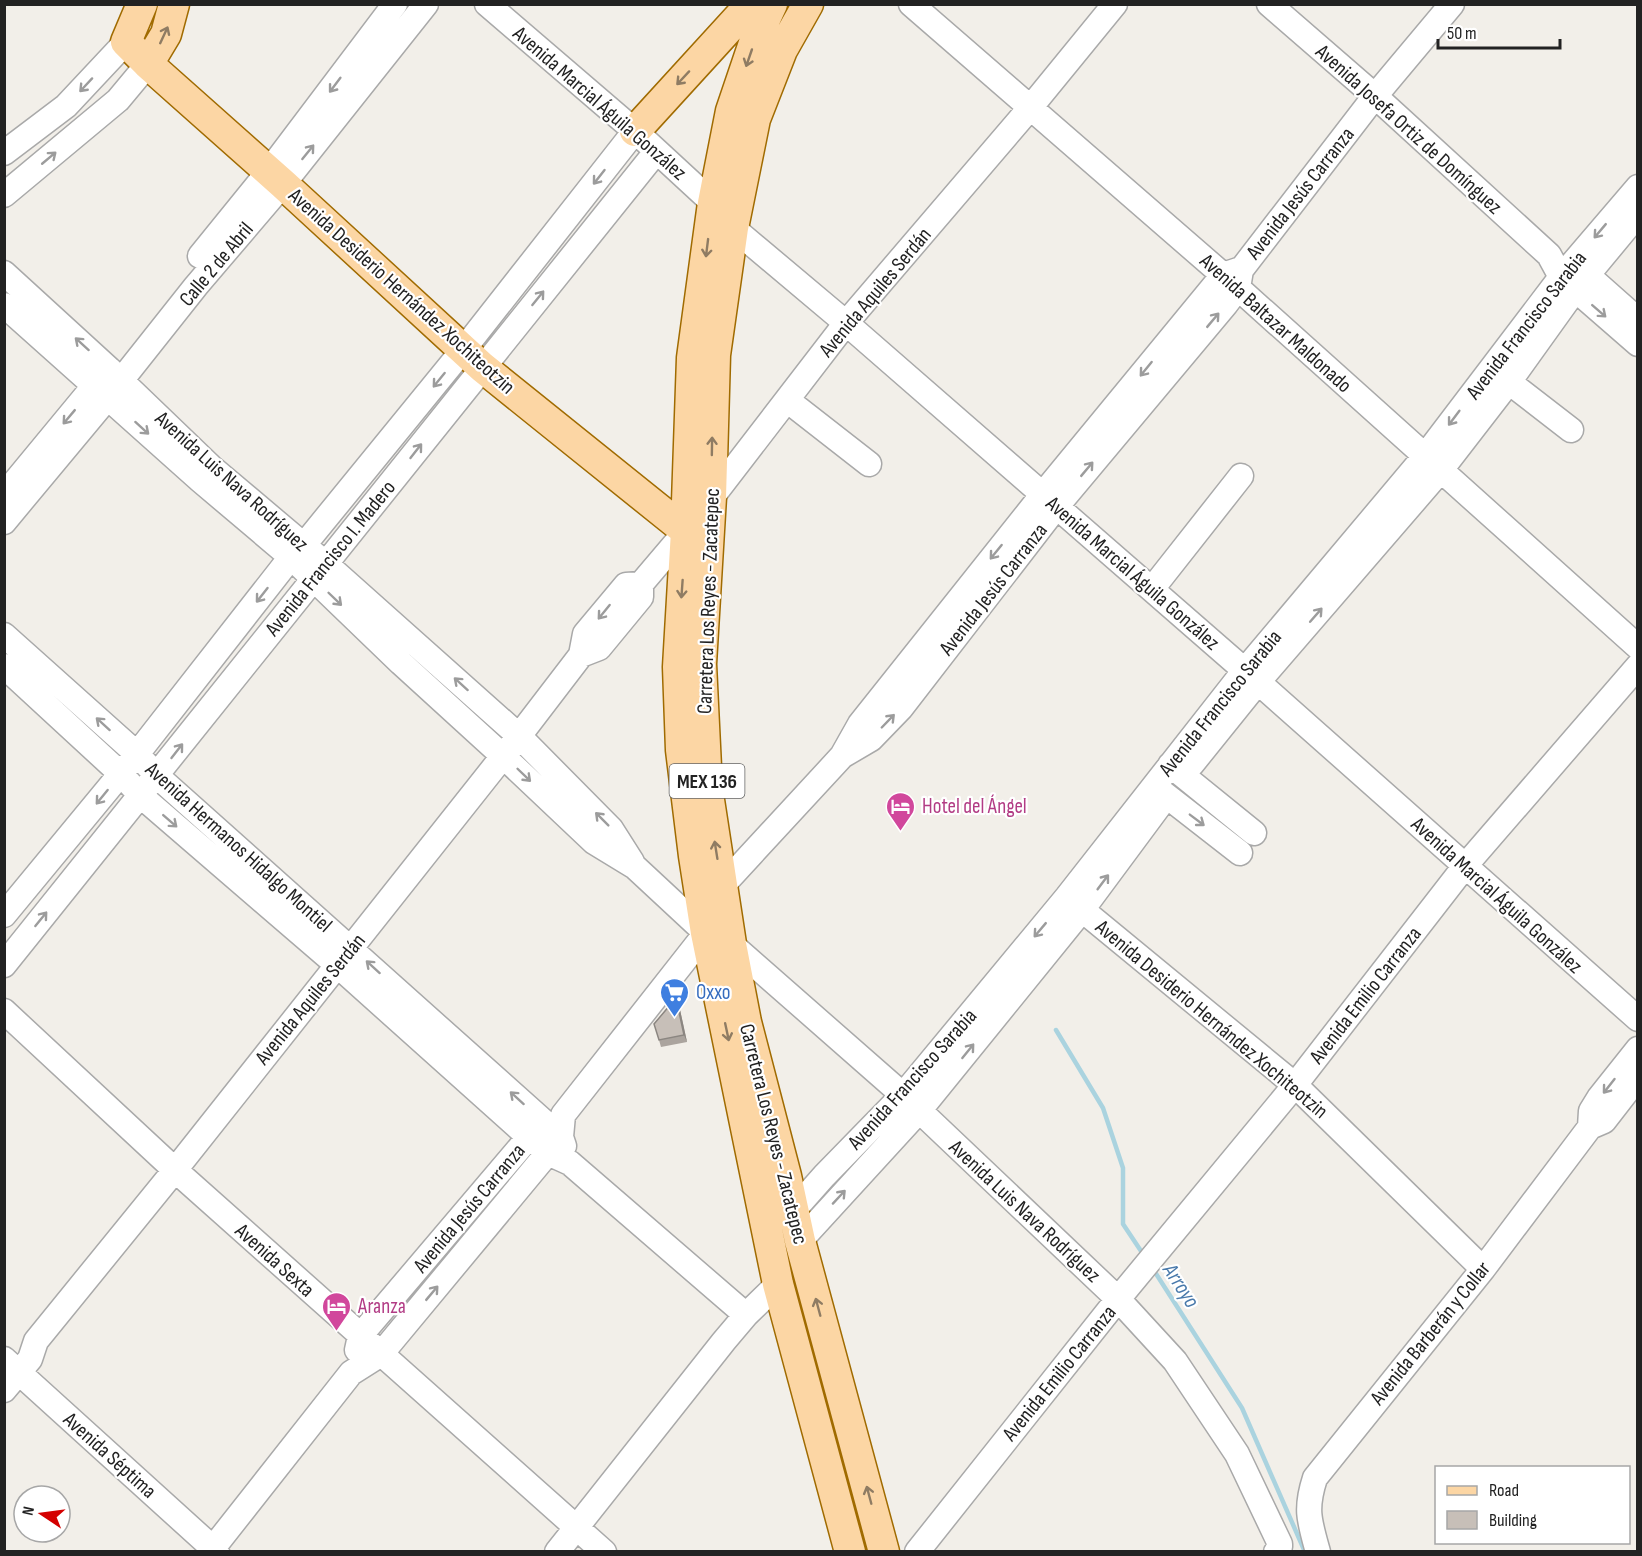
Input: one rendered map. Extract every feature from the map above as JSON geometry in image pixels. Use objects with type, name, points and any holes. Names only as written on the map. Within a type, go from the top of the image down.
[{"type":"main road","points":[[126,42],[142,4]]},
{"type":"main road","points":[[148,64],[166,34],[174,4]]},
{"type":"main road","points":[[635,131],[751,4]]},
{"type":"main road","name":"Carretera Los Reyes - Zacatepec","points":[[772,4],[754,43],[731,111],[713,203],[692,358],[686,531],[678,667],[681,750],[694,856],[746,1022],[800,1240],[884,1551]]},
{"type":"main road","name":"Carretera Los Reyes - Zacatepec","points":[[807,4],[782,50],[755,119],[733,228],[715,355],[711,497],[701,664],[707,787],[722,886],[719,938],[778,1284],[850,1551]]},
{"type":"main road","name":"Avenida Desiderio Hernández Xochiteotzin","points":[[126,42],[473,358],[686,531]]},
{"type":"street","name":"Calle 2 de Abril","points":[[361,68],[395,4]]},
{"type":"street","name":"Calle 2 de Abril","points":[[4,522],[16,490],[46,458],[276,178],[361,68],[426,4]]},
{"type":"street","name":"Avenida Marcial Águila González","points":[[487,4],[635,131],[713,203],[733,228],[846,322],[1252,676],[1638,1019]]},
{"type":"street","name":"Avenida Baltazar Maldonado","points":[[911,4],[1030,108],[1234,277],[1433,463],[1638,647]]},
{"type":"street","name":"Avenida Aquiles Serdán","points":[[8,1368],[30,1359],[36,1341],[175,1170],[581,655],[599,648],[641,597],[641,584],[686,531],[846,322],[1030,108],[1115,4]]},
{"type":"street","name":"Avenida Josefa Ortiz de Domínguez","points":[[1269,4],[1375,96],[1636,333]]},
{"type":"street","name":"Avenida Jesús Carranza","points":[[722,886],[842,756],[871,739],[901,708],[1050,500],[1234,277],[1375,96],[1452,4]]},
{"type":"street","points":[[4,153],[66,106],[126,42]]},
{"type":"street","points":[[4,195],[118,100],[148,64]]},
{"type":"street","name":"Avenida Francisco I. Madero","points":[[4,965],[392,481],[540,252],[635,131]]},
{"type":"street","name":"Avenida Francisco I. Madero","points":[[4,915],[121,774],[297,551],[369,464],[561,269],[656,152]]},
{"type":"street","name":"Avenida Francisco Sarabia","points":[[1433,463],[1638,187]]},
{"type":"street","name":"Avenida Francisco Sarabia","points":[[800,1240],[1074,904],[1252,676],[1433,463],[1509,382],[1574,276],[1638,214]]},
{"type":"street","points":[[540,252],[561,269]]},
{"type":"street","name":"Avenida Luis Nava Rodríguez","points":[[4,273],[108,383],[206,473],[320,571],[418,645],[519,736],[611,829],[635,867]]},
{"type":"street","name":"Avenida Luis Nava Rodríguez","points":[[4,305],[108,383]]},
{"type":"street","points":[[1509,382],[1571,430]]},
{"type":"street","points":[[787,400],[869,464]]},
{"type":"street","points":[[369,464],[392,481]]},
{"type":"street","points":[[1152,589],[1241,476]]},
{"type":"street","name":"Avenida Luis Nava Rodríguez","points":[[320,571],[401,663],[594,842],[635,867],[911,1103],[1118,1299],[1175,1360],[1237,1454],[1280,1544],[1276,1551]]},
{"type":"street","name":"Avenida Hermanos Hidalgo Montiel","points":[[4,635],[42,685],[141,796],[276,913],[344,956]]},
{"type":"street","points":[[401,663],[418,645]]},
{"type":"street","points":[[218,652],[239,672]]},
{"type":"street","name":"Avenida Hermanos Hidalgo Montiel","points":[[4,666],[42,685],[137,754],[157,776],[291,894],[344,956],[486,1085],[552,1138],[746,1315]]},
{"type":"street","name":"Avenida Emilio Carranza","points":[[916,1551],[1118,1299],[1295,1085],[1465,866],[1638,666]]},
{"type":"street","points":[[1160,791],[1235,861],[1256,829],[1176,771]]},
{"type":"street","points":[[232,874],[247,854]]},
{"type":"street","points":[[38,875],[62,894]]},
{"type":"street","points":[[276,913],[291,894]]},
{"type":"street","name":"Avenida Desiderio Hernández Xochiteotzin","points":[[1074,904],[1295,1085],[1483,1269]]},
{"type":"street","name":"Avenida Jesús Carranza","points":[[213,1550],[351,1373],[381,1354],[552,1138],[719,938]]},
{"type":"street","name":"Avenida Sexta","points":[[4,1011],[175,1170],[604,1551]]},
{"type":"street","name":"Avenida Barberán y Collar","points":[[1590,1127],[1591,1111],[1599,1098],[1638,1049]]},
{"type":"street","name":"Avenida Barberán y Collar","points":[[1318,1551],[1308,1516],[1309,1497],[1316,1478],[1483,1269],[1590,1127],[1604,1121],[1638,1077]]},
{"type":"street","name":"Avenida Francisco Sarabia","points":[[793,1211],[824,1176],[911,1103]]},
{"type":"street","name":"Avenida Jesús Carranza","points":[[351,1373],[360,1336],[552,1138]]},
{"type":"street","points":[[557,1551],[746,1315],[778,1284]]},
{"type":"street","name":"Avenida Séptima","points":[[8,1368],[213,1550]]},
{"type":"building","name":"Oxxo","points":[[676,998],[684,1035],[659,1040],[654,1024]]},
{"type":"waterway","name":"Arroyo","points":[[1056,1030],[1103,1108],[1123,1168],[1123,1224],[1145,1257]]},
{"type":"waterway","name":"Arroyo","points":[[1153,1269],[1242,1408],[1305,1552]]},
{"type":"place","name":"Hotel del Ángel","points":[[901,832]]},
{"type":"place","name":"Oxxo","points":[[675,1018]]},
{"type":"place","name":"Aranza","points":[[337,1332]]}]
